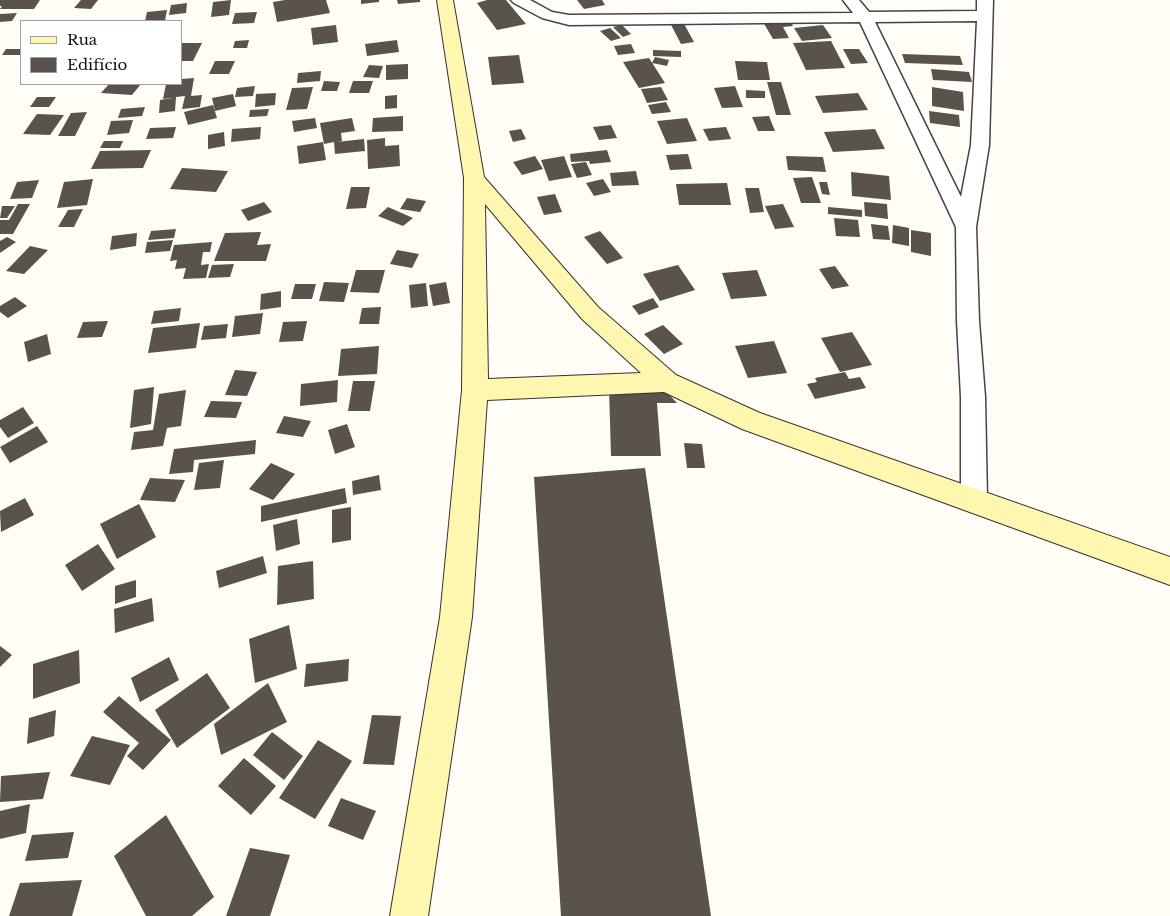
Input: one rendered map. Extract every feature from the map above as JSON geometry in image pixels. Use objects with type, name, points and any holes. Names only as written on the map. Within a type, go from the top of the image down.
[{"type":"street","points":[[409,916],[456,617],[475,390],[474,178],[445,0]]},
{"type":"street","points":[[519,0],[547,14],[569,20],[866,19],[985,8],[980,145],[966,227],[968,320],[973,397],[974,500]]},
{"type":"street","points":[[851,0],[866,19],[966,227]]},
{"type":"street","points":[[474,178],[590,313],[667,382],[751,420],[1170,571]]},
{"type":"street","points":[[475,390],[667,382]]},
{"type":"building","points":[[0,0],[40,0],[34,9],[0,9],[2,6],[0,6]]},
{"type":"building","points":[[81,0],[98,0],[91,9],[74,8]]},
{"type":"building","points":[[231,0],[229,15],[211,17],[213,2]]},
{"type":"building","points":[[285,0],[326,0],[330,13],[277,22],[273,2]]},
{"type":"building","points":[[361,0],[379,0],[379,2],[361,4]]},
{"type":"building","points":[[397,0],[420,0],[420,2],[398,4]]},
{"type":"building","points":[[487,0],[506,0],[526,24],[497,30],[477,3]]},
{"type":"building","points":[[577,0],[602,0],[605,5],[584,9]]},
{"type":"building","points":[[187,3],[186,13],[169,15],[171,5]]},
{"type":"building","points":[[167,10],[165,20],[145,20],[147,12]]},
{"type":"building","points":[[257,12],[254,23],[232,24],[235,13]]},
{"type":"building","points":[[17,13],[12,21],[0,22],[0,14]]},
{"type":"building","points":[[790,20],[793,26],[783,27],[789,38],[773,39],[763,22]]},
{"type":"building","points":[[683,22],[694,42],[681,44],[670,23]]},
{"type":"building","points":[[336,25],[338,42],[313,45],[311,28]]},
{"type":"building","points":[[622,25],[631,34],[623,37],[613,27]]},
{"type":"building","points":[[823,25],[832,38],[802,41],[794,28]]},
{"type":"building","points":[[610,28],[621,38],[611,41],[600,31]]},
{"type":"building","points":[[249,40],[247,48],[233,48],[235,41]]},
{"type":"building","points":[[397,40],[399,52],[367,56],[365,44]]},
{"type":"building","points":[[831,41],[845,68],[806,70],[793,43]]},
{"type":"building","points":[[182,43],[202,43],[193,61],[182,61]]},
{"type":"building","points":[[631,44],[635,53],[618,55],[614,46]]},
{"type":"building","points":[[6,49],[20,49],[20,55],[2,55]]},
{"type":"building","points":[[843,49],[859,49],[868,63],[851,64]]},
{"type":"building","points":[[653,50],[681,51],[681,57],[653,56]]},
{"type":"building","points":[[902,54],[960,56],[963,65],[905,63]]},
{"type":"building","points":[[519,55],[524,83],[492,85],[488,57]]},
{"type":"building","points":[[655,57],[669,60],[667,66],[652,63]]},
{"type":"building","points":[[649,58],[665,83],[639,88],[623,62]]},
{"type":"building","points":[[215,61],[235,61],[229,74],[209,74]]},
{"type":"building","points":[[735,61],[767,62],[770,80],[738,80]]},
{"type":"building","points":[[408,64],[408,79],[386,80],[386,65]]},
{"type":"building","points":[[369,65],[383,66],[379,78],[363,77]]},
{"type":"building","points":[[931,69],[969,72],[972,82],[933,80]]},
{"type":"building","points":[[321,71],[320,81],[297,83],[298,73]]},
{"type":"building","points":[[194,78],[191,96],[202,95],[200,107],[182,109],[185,96],[176,97],[175,111],[159,113],[160,100],[173,98],[163,99],[166,85],[182,85],[182,79]]},
{"type":"building","points":[[324,81],[340,82],[337,91],[321,91]]},
{"type":"building","points":[[353,81],[373,81],[369,93],[349,93]]},
{"type":"building","points":[[767,82],[781,82],[791,115],[776,115]]},
{"type":"building","points":[[108,85],[140,85],[132,95],[101,93]]},
{"type":"building","points":[[255,86],[253,96],[235,97],[237,88]]},
{"type":"building","points":[[735,86],[743,107],[722,108],[714,88]]},
{"type":"building","points":[[313,87],[307,109],[286,110],[292,88]]},
{"type":"building","points":[[661,87],[668,100],[647,103],[641,89]]},
{"type":"building","points":[[932,87],[963,92],[964,111],[932,106]]},
{"type":"building","points":[[746,90],[765,91],[765,98],[746,98]]},
{"type":"building","points":[[276,93],[275,105],[255,107],[256,94]]},
{"type":"building","points":[[858,93],[868,110],[823,113],[815,96]]},
{"type":"building","points":[[233,94],[236,106],[215,111],[212,98]]},
{"type":"building","points":[[397,95],[397,108],[385,109],[385,96]]},
{"type":"building","points":[[37,97],[56,97],[49,107],[30,107]]},
{"type":"building","points":[[666,102],[671,112],[652,114],[648,105]]},
{"type":"building","points":[[213,105],[217,118],[188,125],[184,112]]},
{"type":"building","points":[[145,107],[142,116],[118,118],[121,109]]},
{"type":"building","points":[[269,109],[267,116],[249,117],[250,110]]},
{"type":"building","points":[[929,111],[959,115],[960,127],[930,123]]},
{"type":"building","points":[[87,112],[75,136],[58,136],[71,113]]},
{"type":"building","points":[[37,114],[64,115],[50,135],[23,134]]},
{"type":"building","points":[[403,116],[403,131],[372,132],[373,118]]},
{"type":"building","points":[[769,116],[775,131],[758,131],[752,117]]},
{"type":"building","points":[[315,118],[317,128],[294,132],[292,121]]},
{"type":"building","points":[[352,118],[355,131],[341,133],[342,141],[336,142],[364,139],[365,151],[335,154],[334,142],[324,144],[320,123]]},
{"type":"building","points":[[687,118],[697,141],[667,144],[657,121]]},
{"type":"building","points":[[133,120],[129,133],[107,135],[111,121]]},
{"type":"building","points":[[611,125],[617,138],[599,140],[593,127]]},
{"type":"building","points":[[176,127],[173,138],[146,139],[150,128]]},
{"type":"building","points":[[261,127],[260,139],[231,142],[232,129]]},
{"type":"building","points":[[726,127],[731,139],[709,141],[703,129]]},
{"type":"building","points":[[521,129],[526,139],[513,142],[509,131]]},
{"type":"building","points":[[875,129],[885,149],[833,152],[824,132]]},
{"type":"building","points":[[224,132],[225,146],[208,149],[208,135]]},
{"type":"building","points":[[385,138],[385,146],[399,145],[400,166],[368,169],[367,140]]},
{"type":"building","points":[[104,141],[123,141],[120,148],[100,148]]},
{"type":"building","points":[[323,142],[326,160],[299,164],[297,146]]},
{"type":"building","points":[[151,150],[143,168],[91,169],[100,151]]},
{"type":"building","points":[[607,150],[611,162],[590,164],[589,161],[571,162],[570,154]]},
{"type":"building","points":[[688,154],[692,169],[670,170],[666,155]]},
{"type":"building","points":[[535,156],[543,169],[522,175],[513,162]]},
{"type":"building","points":[[564,156],[572,177],[549,181],[541,160]]},
{"type":"building","points":[[786,156],[823,157],[826,172],[788,170]]},
{"type":"building","points":[[586,162],[592,175],[577,178],[571,164]]},
{"type":"building","points":[[182,168],[228,171],[216,192],[170,189]]},
{"type":"building","points":[[636,171],[639,185],[612,186],[610,173]]},
{"type":"building","points":[[851,172],[889,176],[891,200],[852,196]]},
{"type":"building","points":[[812,177],[821,203],[801,203],[793,178]]},
{"type":"building","points":[[93,179],[87,205],[57,208],[64,182]]},
{"type":"building","points":[[603,179],[611,192],[594,196],[586,183]]},
{"type":"building","points":[[39,180],[32,198],[10,199],[17,182]]},
{"type":"building","points":[[819,182],[827,182],[830,195],[822,194]]},
{"type":"building","points":[[727,183],[731,205],[679,205],[676,184]]},
{"type":"building","points":[[351,187],[370,187],[366,208],[346,209]]},
{"type":"building","points":[[745,188],[759,188],[764,212],[750,213]]},
{"type":"building","points":[[555,194],[562,212],[544,215],[537,197]]},
{"type":"building","points":[[407,198],[426,201],[420,212],[400,209]]},
{"type":"building","points":[[264,202],[272,212],[248,221],[241,210]]},
{"type":"building","points":[[864,202],[887,204],[888,219],[865,216]]},
{"type":"building","points":[[18,204],[30,204],[13,234],[0,234],[0,220],[9,220]]},
{"type":"building","points":[[783,204],[794,227],[775,229],[765,206]]},
{"type":"building","points":[[2,206],[15,206],[7,218],[0,218]]},
{"type":"building","points":[[388,207],[413,218],[403,226],[378,216]]},
{"type":"building","points":[[828,207],[862,210],[862,217],[828,214]]},
{"type":"building","points":[[83,209],[74,227],[58,227],[68,210]]},
{"type":"building","points":[[834,218],[858,220],[860,237],[836,236]]},
{"type":"building","points":[[871,224],[888,226],[890,240],[873,239]]},
{"type":"building","points":[[893,225],[909,228],[909,246],[892,243]]},
{"type":"building","points":[[176,229],[174,238],[148,240],[151,231]]},
{"type":"building","points":[[911,230],[931,233],[931,256],[911,252]]},
{"type":"building","points":[[600,231],[623,258],[607,264],[584,237]]},
{"type":"building","points":[[261,232],[257,245],[271,244],[266,261],[214,261],[225,233]]},
{"type":"building","points":[[137,233],[136,246],[110,250],[112,236]]},
{"type":"building","points":[[7,237],[16,242],[0,253],[0,241]]},
{"type":"building","points":[[173,240],[170,251],[145,253],[147,242]]},
{"type":"building","points":[[212,242],[210,252],[203,252],[201,265],[209,264],[206,278],[183,279],[186,268],[175,269],[177,260],[170,261],[174,245]]},
{"type":"building","points":[[30,246],[48,250],[24,274],[6,271]]},
{"type":"building","points":[[397,250],[419,254],[412,268],[390,264]]},
{"type":"building","points":[[234,264],[230,277],[208,278],[212,265]]},
{"type":"building","points":[[678,265],[695,290],[660,301],[643,274]]},
{"type":"building","points":[[835,266],[849,286],[832,289],[819,269]]},
{"type":"building","points":[[356,270],[385,270],[379,293],[350,292]]},
{"type":"building","points":[[757,270],[767,296],[731,299],[722,273]]},
{"type":"building","points":[[324,282],[349,283],[344,302],[319,301]]},
{"type":"building","points":[[446,282],[450,303],[433,306],[429,285]]},
{"type":"building","points":[[426,283],[428,306],[411,308],[409,285]]},
{"type":"building","points":[[295,284],[316,284],[312,299],[291,299]]},
{"type":"building","points":[[281,291],[281,307],[260,310],[261,294]]},
{"type":"building","points":[[15,297],[27,306],[8,318],[0,312],[0,306]]},
{"type":"building","points":[[653,298],[659,307],[639,315],[632,306]]},
{"type":"building","points":[[381,307],[379,324],[359,324],[362,308]]},
{"type":"building","points":[[181,308],[179,321],[151,324],[154,311]]},
{"type":"building","points":[[263,313],[260,334],[232,337],[235,316]]},
{"type":"building","points":[[108,321],[102,337],[77,338],[83,322]]},
{"type":"building","points":[[307,321],[303,341],[279,342],[283,322]]},
{"type":"building","points":[[200,323],[196,348],[148,353],[153,328]]},
{"type":"building","points":[[228,324],[226,338],[201,340],[204,326]]},
{"type":"building","points":[[663,325],[683,344],[664,354],[644,334]]},
{"type":"building","points":[[852,332],[872,365],[840,372],[821,338]]},
{"type":"building","points":[[47,334],[51,354],[28,362],[24,342]]},
{"type":"building","points":[[774,341],[787,373],[748,378],[735,346]]},
{"type":"building","points":[[379,346],[377,374],[338,376],[341,349]]},
{"type":"building","points":[[235,370],[257,372],[247,396],[225,395]]},
{"type":"building","points":[[845,372],[849,379],[860,377],[866,388],[815,399],[807,384],[817,382],[815,378]]},
{"type":"building","points":[[338,380],[337,402],[300,406],[301,384]]},
{"type":"building","points":[[353,381],[375,381],[370,411],[348,411]]},
{"type":"building","points":[[154,387],[151,424],[130,428],[134,390]]},
{"type":"building","points":[[609,388],[663,388],[677,403],[657,403],[661,456],[611,456]]},
{"type":"building","points":[[186,390],[181,426],[167,428],[163,446],[131,450],[134,432],[153,430],[159,394]]},
{"type":"building","points":[[211,401],[242,402],[236,418],[204,417]]},
{"type":"building","points":[[23,407],[34,423],[8,438],[0,427],[0,420]]},
{"type":"building","points":[[284,416],[311,421],[303,437],[276,433]]},
{"type":"building","points":[[347,424],[355,447],[335,454],[328,430]]},
{"type":"building","points":[[37,426],[48,442],[10,463],[0,447]]},
{"type":"building","points":[[256,440],[255,454],[194,460],[193,472],[169,474],[174,449]]},
{"type":"building","points":[[684,443],[702,444],[705,468],[687,468]]},
{"type":"building","points":[[224,460],[220,488],[194,490],[199,463]]},
{"type":"building","points":[[271,463],[295,474],[273,500],[249,489]]},
{"type":"building","points":[[645,468],[711,916],[561,916],[534,477]]},
{"type":"building","points":[[379,475],[381,490],[353,495],[352,481]]},
{"type":"building","points":[[150,478],[185,480],[175,502],[140,500]]},
{"type":"building","points":[[345,488],[347,503],[261,522],[261,506]]},
{"type":"building","points":[[25,498],[34,515],[1,532],[0,511]]},
{"type":"building","points":[[139,504],[156,537],[117,559],[100,524]]},
{"type":"building","points":[[351,507],[351,540],[332,543],[332,510]]},
{"type":"building","points":[[297,519],[300,544],[276,551],[273,525]]},
{"type":"building","points":[[98,544],[115,569],[82,591],[65,565]]},
{"type":"building","points":[[263,556],[267,573],[219,588],[216,571]]},
{"type":"building","points":[[313,561],[314,599],[277,605],[278,566]]},
{"type":"building","points":[[136,580],[136,597],[115,604],[115,586]]},
{"type":"building","points":[[152,598],[154,621],[115,633],[114,609]]},
{"type":"building","points":[[289,625],[297,669],[255,683],[249,639]]},
{"type":"building","points":[[0,646],[12,655],[0,667]]},
{"type":"building","points":[[79,650],[80,683],[33,699],[33,664]]},
{"type":"building","points":[[169,657],[179,680],[140,702],[131,678]]},
{"type":"building","points":[[349,659],[348,681],[304,687],[306,664]]},
{"type":"building","points":[[207,673],[230,708],[177,748],[155,710]]},
{"type":"building","points":[[268,683],[287,722],[221,755],[214,724]]},
{"type":"building","points":[[119,696],[171,740],[143,770],[127,756],[139,743],[103,712]]},
{"type":"building","points":[[56,710],[54,736],[27,744],[29,718]]},
{"type":"building","points":[[372,715],[401,716],[394,765],[363,764]]},
{"type":"building","points":[[272,732],[303,756],[284,780],[253,755]]},
{"type":"building","points":[[92,736],[130,745],[110,785],[70,776]]},
{"type":"building","points":[[318,740],[352,761],[315,819],[279,798]]},
{"type":"building","points":[[244,758],[276,786],[251,815],[218,786]]},
{"type":"building","points":[[50,772],[43,799],[0,802],[1,776]]},
{"type":"building","points":[[341,798],[376,811],[363,840],[328,826]]},
{"type":"building","points":[[30,804],[26,833],[0,839],[0,811]]},
{"type":"building","points":[[166,815],[214,897],[192,916],[146,916],[114,856]]},
{"type":"building","points":[[74,832],[68,858],[25,861],[32,835]]},
{"type":"building","points":[[250,848],[290,855],[270,916],[226,916]]},
{"type":"building","points":[[82,880],[72,916],[9,916],[20,883]]}]
